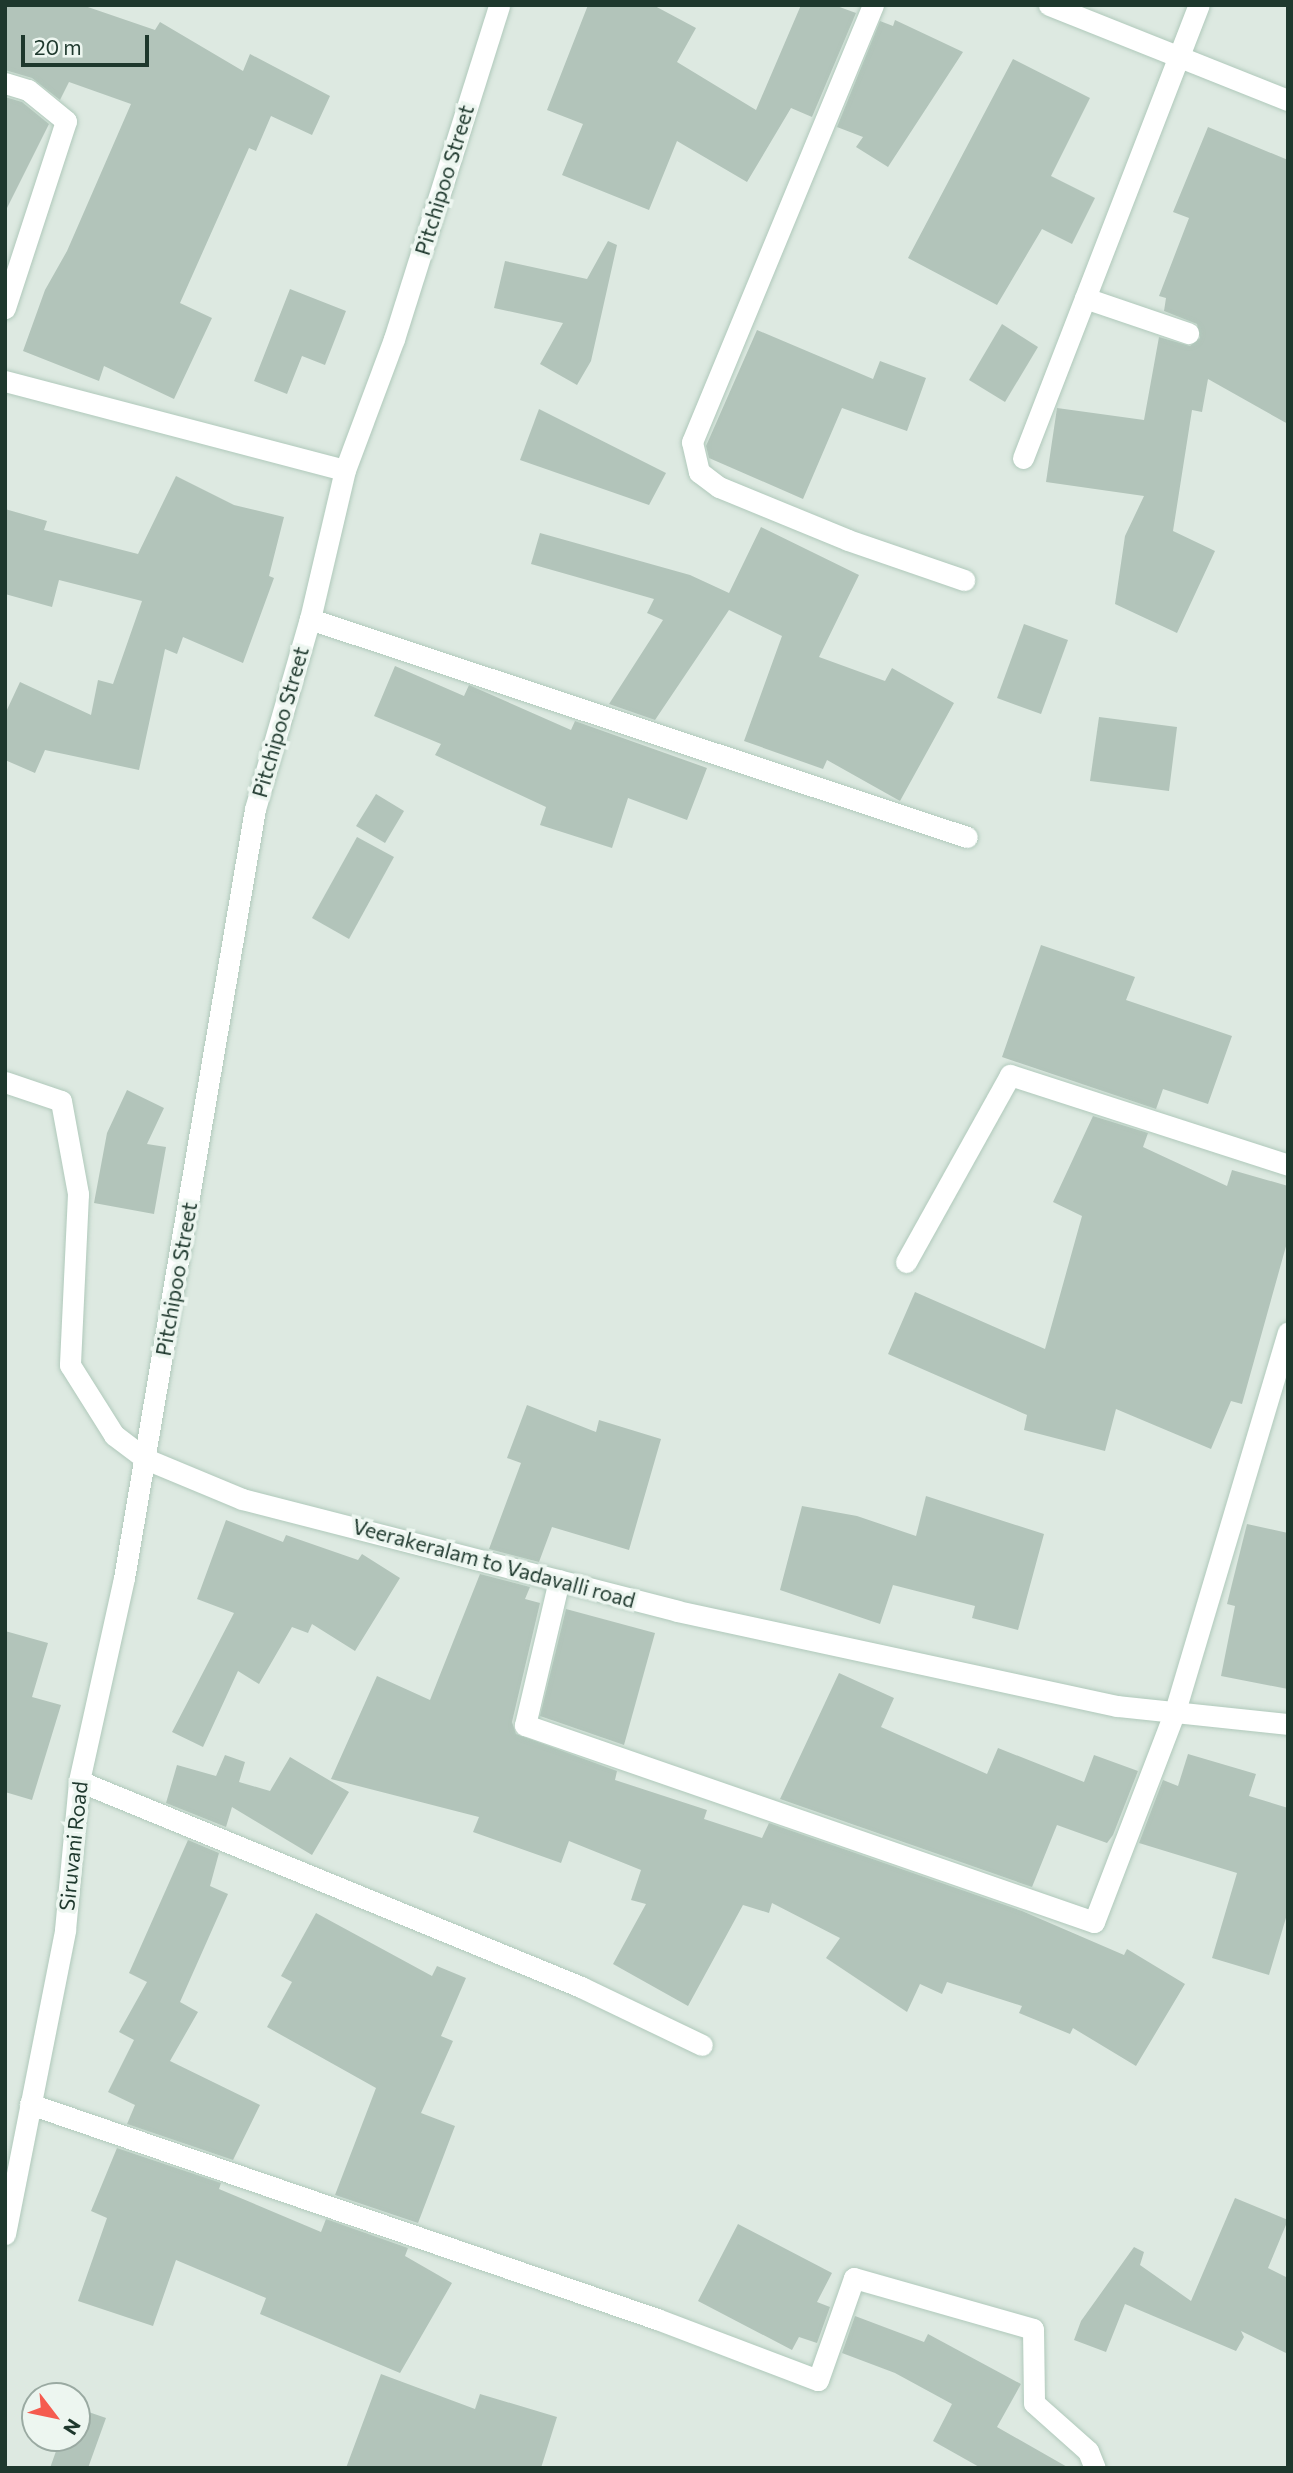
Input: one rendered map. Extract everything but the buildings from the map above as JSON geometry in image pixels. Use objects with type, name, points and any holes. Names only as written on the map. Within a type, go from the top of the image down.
[{"type":"street","name":"Pitchipoo Street","points":[[146,1459],[255,809],[310,619],[345,470],[394,339],[499,5]]},
{"type":"street","points":[[873,5],[692,442],[699,472],[719,487],[849,540],[964,580]]},
{"type":"street","points":[[1049,5],[1288,100]]},
{"type":"street","points":[[1023,458],[1199,5]]},
{"type":"street","points":[[5,83],[28,90],[66,121],[5,308]]},
{"type":"street","points":[[1085,298],[1188,333]]},
{"type":"street","points":[[5,381],[345,470]]},
{"type":"street","points":[[310,619],[967,838]]},
{"type":"street","points":[[906,1262],[1010,1075],[1288,1165]]},
{"type":"street","name":"Veerakeralam to Vadavalli road","points":[[5,1082],[61,1101],[78,1194],[70,1365],[114,1434],[146,1459],[242,1499],[853,1651],[1117,1706],[1288,1724]]},
{"type":"street","points":[[559,1580],[525,1725],[1094,1922],[1175,1711],[1288,1332]]},
{"type":"street","name":"Siruvani Road","points":[[5,2234],[65,1930],[79,1781],[146,1459]]},
{"type":"street","points":[[79,1781],[582,1987],[702,2045]]},
{"type":"street","points":[[30,2104],[657,2319],[818,2380],[854,2278],[1032,2329],[1034,2403],[1088,2451],[1095,2468]]}]
